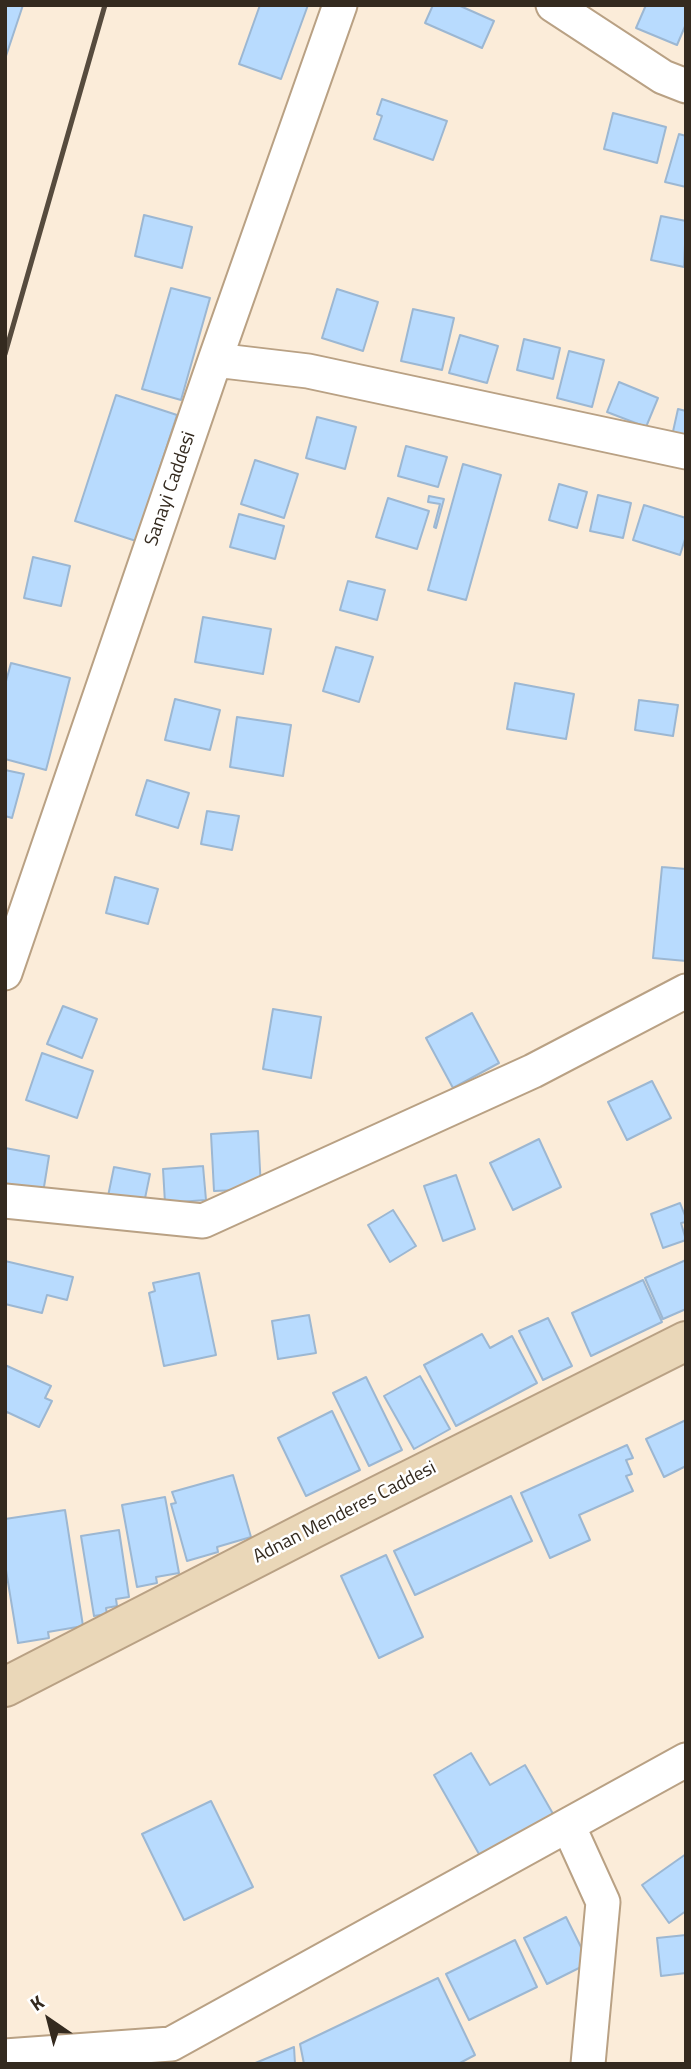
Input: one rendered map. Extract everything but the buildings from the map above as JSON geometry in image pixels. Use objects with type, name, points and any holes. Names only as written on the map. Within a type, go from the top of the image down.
[{"type":"street","name":"Sanayi Caddesi","points":[[5,973],[340,5]]},
{"type":"street","points":[[572,11],[663,77],[686,86]]},
{"type":"street","points":[[215,360],[307,371],[686,452]]},
{"type":"street","points":[[5,1201],[203,1222],[533,1071],[686,991]]},
{"type":"street","name":"Adnan Menderes Caddesi","points":[[5,1687],[686,1341]]},
{"type":"street","points":[[5,2056],[171,2054],[686,1760]]},
{"type":"street","points":[[568,1825],[603,1902],[588,2064]]},
{"type":"railway","points":[[5,354],[105,5]]}]
